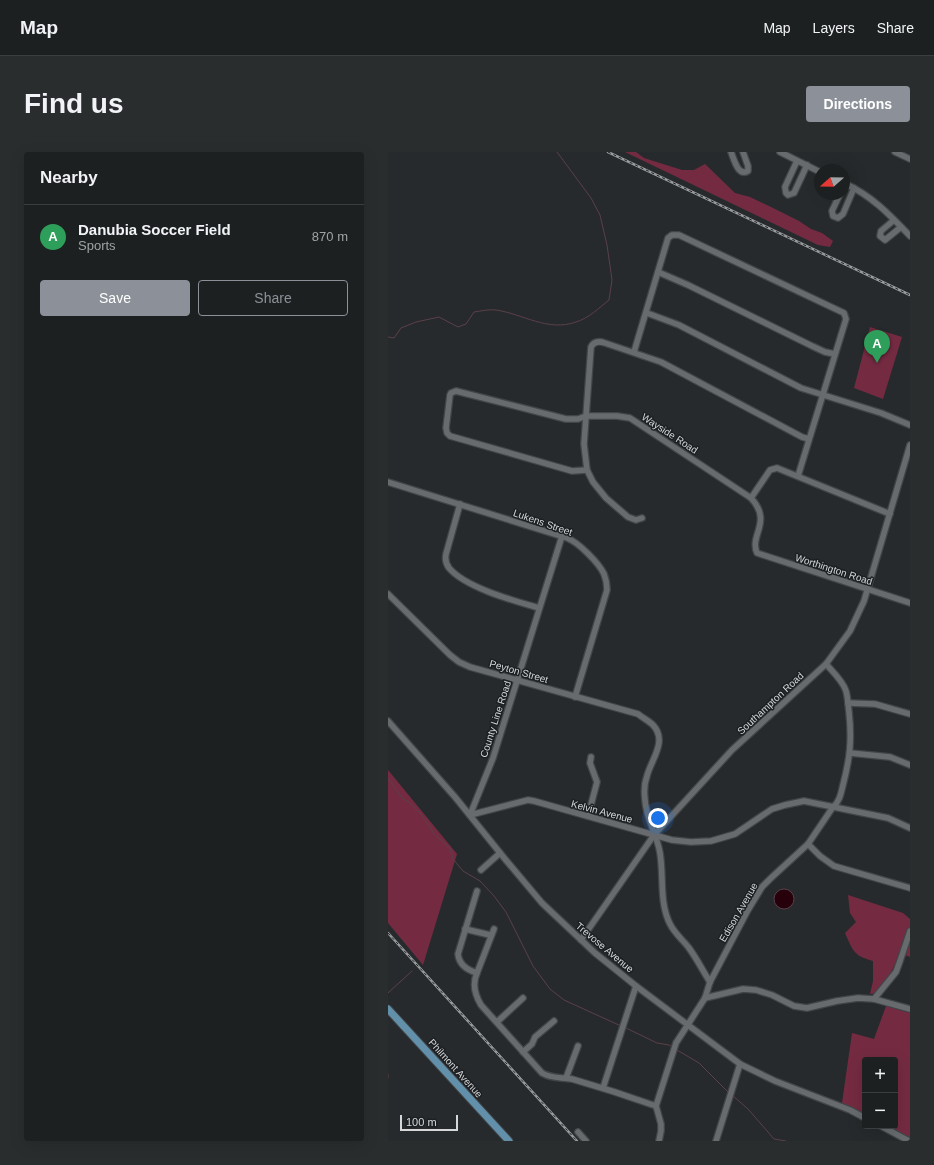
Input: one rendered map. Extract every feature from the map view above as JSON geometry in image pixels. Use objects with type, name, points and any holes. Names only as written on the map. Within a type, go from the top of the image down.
[{"type":"main road","name":"Philmont Avenue","points":[[388,1009],[509,1141]]},
{"type":"street","points":[[731,152],[740,172],[744,173],[748,171],[748,166],[743,152]]},
{"type":"street","points":[[780,152],[814,169]]},
{"type":"street","points":[[895,152],[910,159]]},
{"type":"street","points":[[797,161],[785,187],[786,193],[788,194],[794,193],[807,165]]},
{"type":"street","points":[[850,186],[878,204],[910,236]]},
{"type":"street","points":[[850,197],[854,188]]},
{"type":"street","points":[[837,200],[832,211],[833,216],[838,218],[843,214],[849,200]]},
{"type":"street","points":[[894,220],[880,232],[882,239],[888,239],[901,227]]},
{"type":"street","points":[[634,352],[668,238],[676,234],[844,313],[846,319],[798,476]]},
{"type":"street","points":[[658,272],[688,285],[812,346],[825,352],[835,354]]},
{"type":"street","points":[[647,312],[679,325],[801,388],[881,413],[910,425]]},
{"type":"street","points":[[642,518],[636,520],[628,517],[606,498],[593,482],[587,470],[584,444],[591,347],[595,343],[601,342],[660,362],[802,437],[809,439]]},
{"type":"street","name":"Wayside Road","points":[[587,470],[572,471],[450,436],[447,433],[446,428],[451,393],[456,391],[566,419],[578,419],[586,416],[617,416],[630,418],[751,498]]},
{"type":"street","name":"Southampton Road","points":[[581,940],[654,835],[732,750],[826,664],[850,631],[868,590],[910,445]]},
{"type":"street","points":[[751,498],[772,469],[777,468],[890,514]]},
{"type":"street","name":"Lukens Street","points":[[388,482],[562,536],[572,540],[599,566],[604,573],[607,585],[605,598],[575,697]]},
{"type":"street","name":"Worthington Road","points":[[751,498],[758,506],[761,517],[755,549],[757,553],[762,556],[910,603]]},
{"type":"street","points":[[460,504],[446,554],[446,561],[449,568],[462,578],[480,588],[539,608]]},
{"type":"street","name":"County Line Road","points":[[470,815],[493,758],[562,536]]},
{"type":"street","name":"Peyton Street","points":[[388,594],[456,660],[470,666],[517,680],[638,714],[653,725],[656,729],[658,737],[658,750],[647,775],[644,792],[646,811],[654,835]]},
{"type":"street","name":"Edison Avenue","points":[[656,1106],[674,1047],[705,998],[710,982],[748,910],[762,887],[770,878],[808,844],[840,797],[850,753],[851,740],[847,693],[844,685],[826,664]]},
{"type":"street","points":[[848,703],[875,704],[910,714]]},
{"type":"street","name":"Trevose Avenue","points":[[388,721],[455,797],[542,903],[581,940],[636,986],[740,1064],[775,1081],[850,1110],[862,1116]]},
{"type":"street","points":[[850,753],[890,757],[910,765]]},
{"type":"street","points":[[588,816],[597,782],[590,763],[592,757]]},
{"type":"street","name":"Kelvin Avenue","points":[[470,815],[528,800],[540,802],[672,840],[685,842],[711,840],[735,834],[772,809],[804,801],[888,818],[910,828]]},
{"type":"street","points":[[654,835],[660,852],[663,900],[667,917],[671,926],[695,956],[710,982]]},
{"type":"street","points":[[808,844],[820,856],[834,866],[910,888]]},
{"type":"street","points":[[481,870],[500,853]]},
{"type":"street","points":[[477,891],[458,950],[458,957],[465,967],[477,973]]},
{"type":"street","points":[[465,929],[490,935]]},
{"type":"street","points":[[494,929],[490,935],[475,978],[474,986],[476,996],[481,1005],[542,1073],[551,1077],[566,1078],[603,1088],[656,1106],[661,1124],[659,1141]]},
{"type":"street","points":[[874,999],[896,972],[910,931]]},
{"type":"street","points":[[603,1088],[636,986]]},
{"type":"street","points":[[705,998],[743,989],[756,990],[772,994],[794,1006],[808,1008],[836,1001],[858,998],[874,999],[910,1009]]},
{"type":"street","points":[[497,1022],[523,998]]},
{"type":"street","points":[[523,1052],[532,1044],[535,1038],[554,1021]]},
{"type":"street","points":[[566,1078],[578,1046]]},
{"type":"street","points":[[716,1141],[740,1064]]},
{"type":"street","points":[[887,1129],[909,1141]]},
{"type":"street","points":[[578,1132],[586,1141]]},
{"type":"shaded area","points":[[625,152],[636,152],[644,158],[682,170],[694,170],[705,164],[735,193],[750,197],[771,207],[799,221],[811,229],[822,233],[833,241],[830,247],[818,245]]},
{"type":"shaded area","points":[[870,327],[902,337],[883,399],[854,388]]},
{"type":"shaded area","points":[[388,770],[457,854],[423,965],[388,923]]},
{"type":"shaded area","points":[[784,889],[791,892],[794,899],[791,906],[784,909],[777,906],[774,899],[777,892]]},
{"type":"shaded area","points":[[848,895],[903,913],[910,919],[910,957],[900,953],[890,975],[875,993],[870,994],[873,981],[873,961],[858,955],[855,952],[845,933],[856,922],[850,913]]},
{"type":"shaded area","points":[[886,1006],[910,1013],[910,1138],[894,1129],[898,1129],[898,1057],[862,1057],[862,1113],[842,1103],[852,1033],[874,1039]]},
{"type":"waterway","points":[[388,337],[394,338],[401,328],[416,322],[439,317],[458,327],[466,324],[474,312],[488,310],[506,312],[546,324],[566,325],[585,318],[609,300],[612,280],[607,245],[600,215],[591,198],[557,152]]},
{"type":"waterway","points":[[388,778],[403,799],[409,802],[422,815],[434,834],[450,848],[453,859],[463,871],[480,881],[494,896],[506,912],[533,966],[550,989],[564,1000],[621,1026]]},
{"type":"waterway","points":[[388,993],[412,971]]},
{"type":"waterway","points":[[626,1028],[657,1043],[672,1047]]},
{"type":"waterway","points":[[677,1050],[699,1063],[728,1092]]},
{"type":"waterway","points":[[732,1095],[748,1109],[774,1139],[786,1141]]},
{"type":"railway","points":[[608,152],[910,295]]},
{"type":"railway","points":[[388,933],[577,1141]]},
{"type":"place","name":"Danubia Soccer Field","points":[[877,363]]}]
